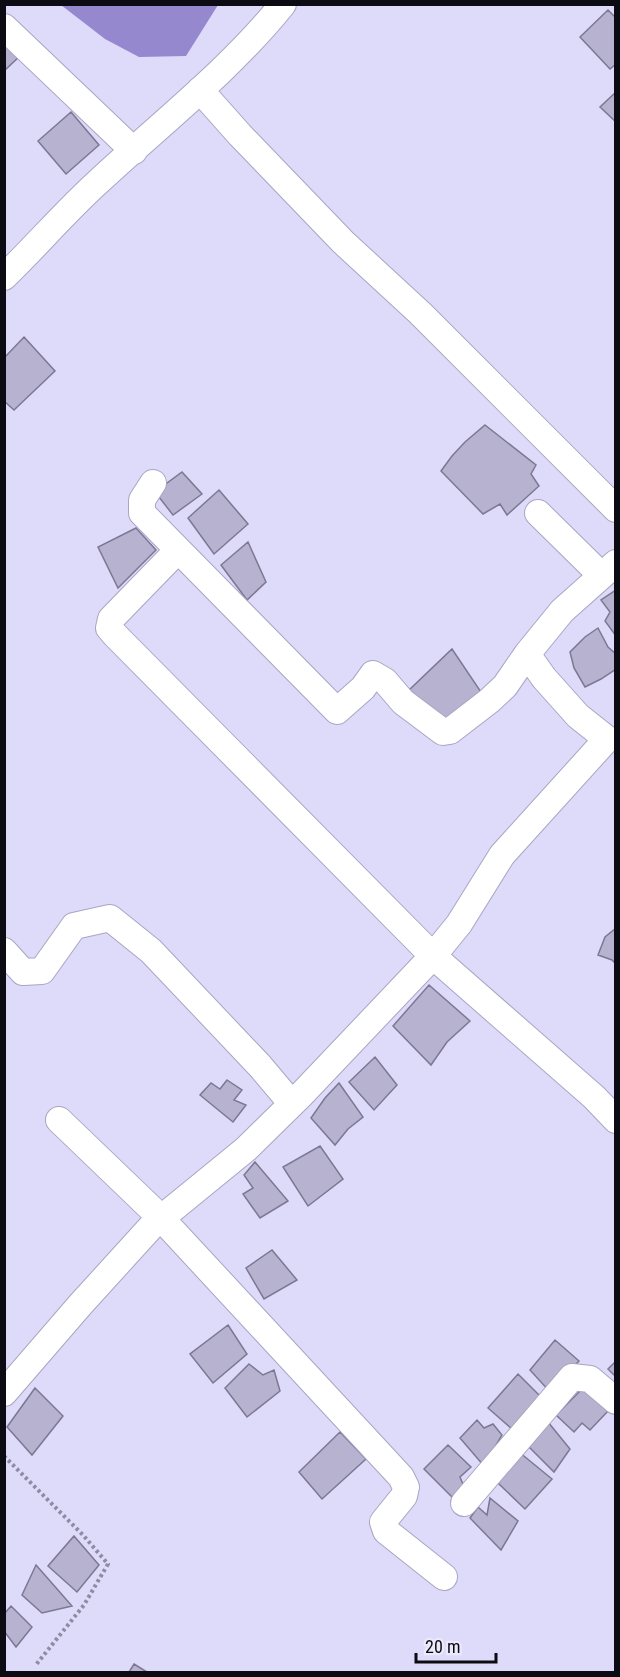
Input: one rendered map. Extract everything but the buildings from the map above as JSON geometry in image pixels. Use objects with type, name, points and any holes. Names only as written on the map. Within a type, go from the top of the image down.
[{"type":"street","points":[[4,277],[98,182],[239,52],[283,4]]},
{"type":"street","points":[[4,27],[134,151]]},
{"type":"street","points":[[200,90],[343,242],[420,313],[615,509]]},
{"type":"street","points":[[153,483],[142,500],[142,513],[337,711],[363,688],[373,675],[385,681],[403,702],[443,732],[450,731],[505,686],[527,654],[562,611],[608,569],[538,513]]},
{"type":"street","points":[[178,550],[111,619],[109,628],[433,956],[594,1097],[615,1120]]},
{"type":"street","points":[[4,1393],[160,1217],[246,1149],[433,956],[459,924],[502,855],[607,739],[578,716],[544,678],[527,654]]},
{"type":"street","points":[[4,951],[23,972],[42,971],[74,926],[110,918],[151,951],[260,1066],[292,1104]]},
{"type":"street","points":[[59,1120],[160,1217],[401,1477],[406,1487],[404,1496],[383,1522],[386,1531],[444,1577]]},
{"type":"street","points":[[464,1503],[572,1377],[590,1379],[615,1401]]},
{"type":"path","points":[[4,1456],[83,1535],[108,1564],[84,1605],[35,1666]]},
{"type":"shaded area","points":[[61,5],[218,5],[186,56],[139,57],[105,39]]}]
